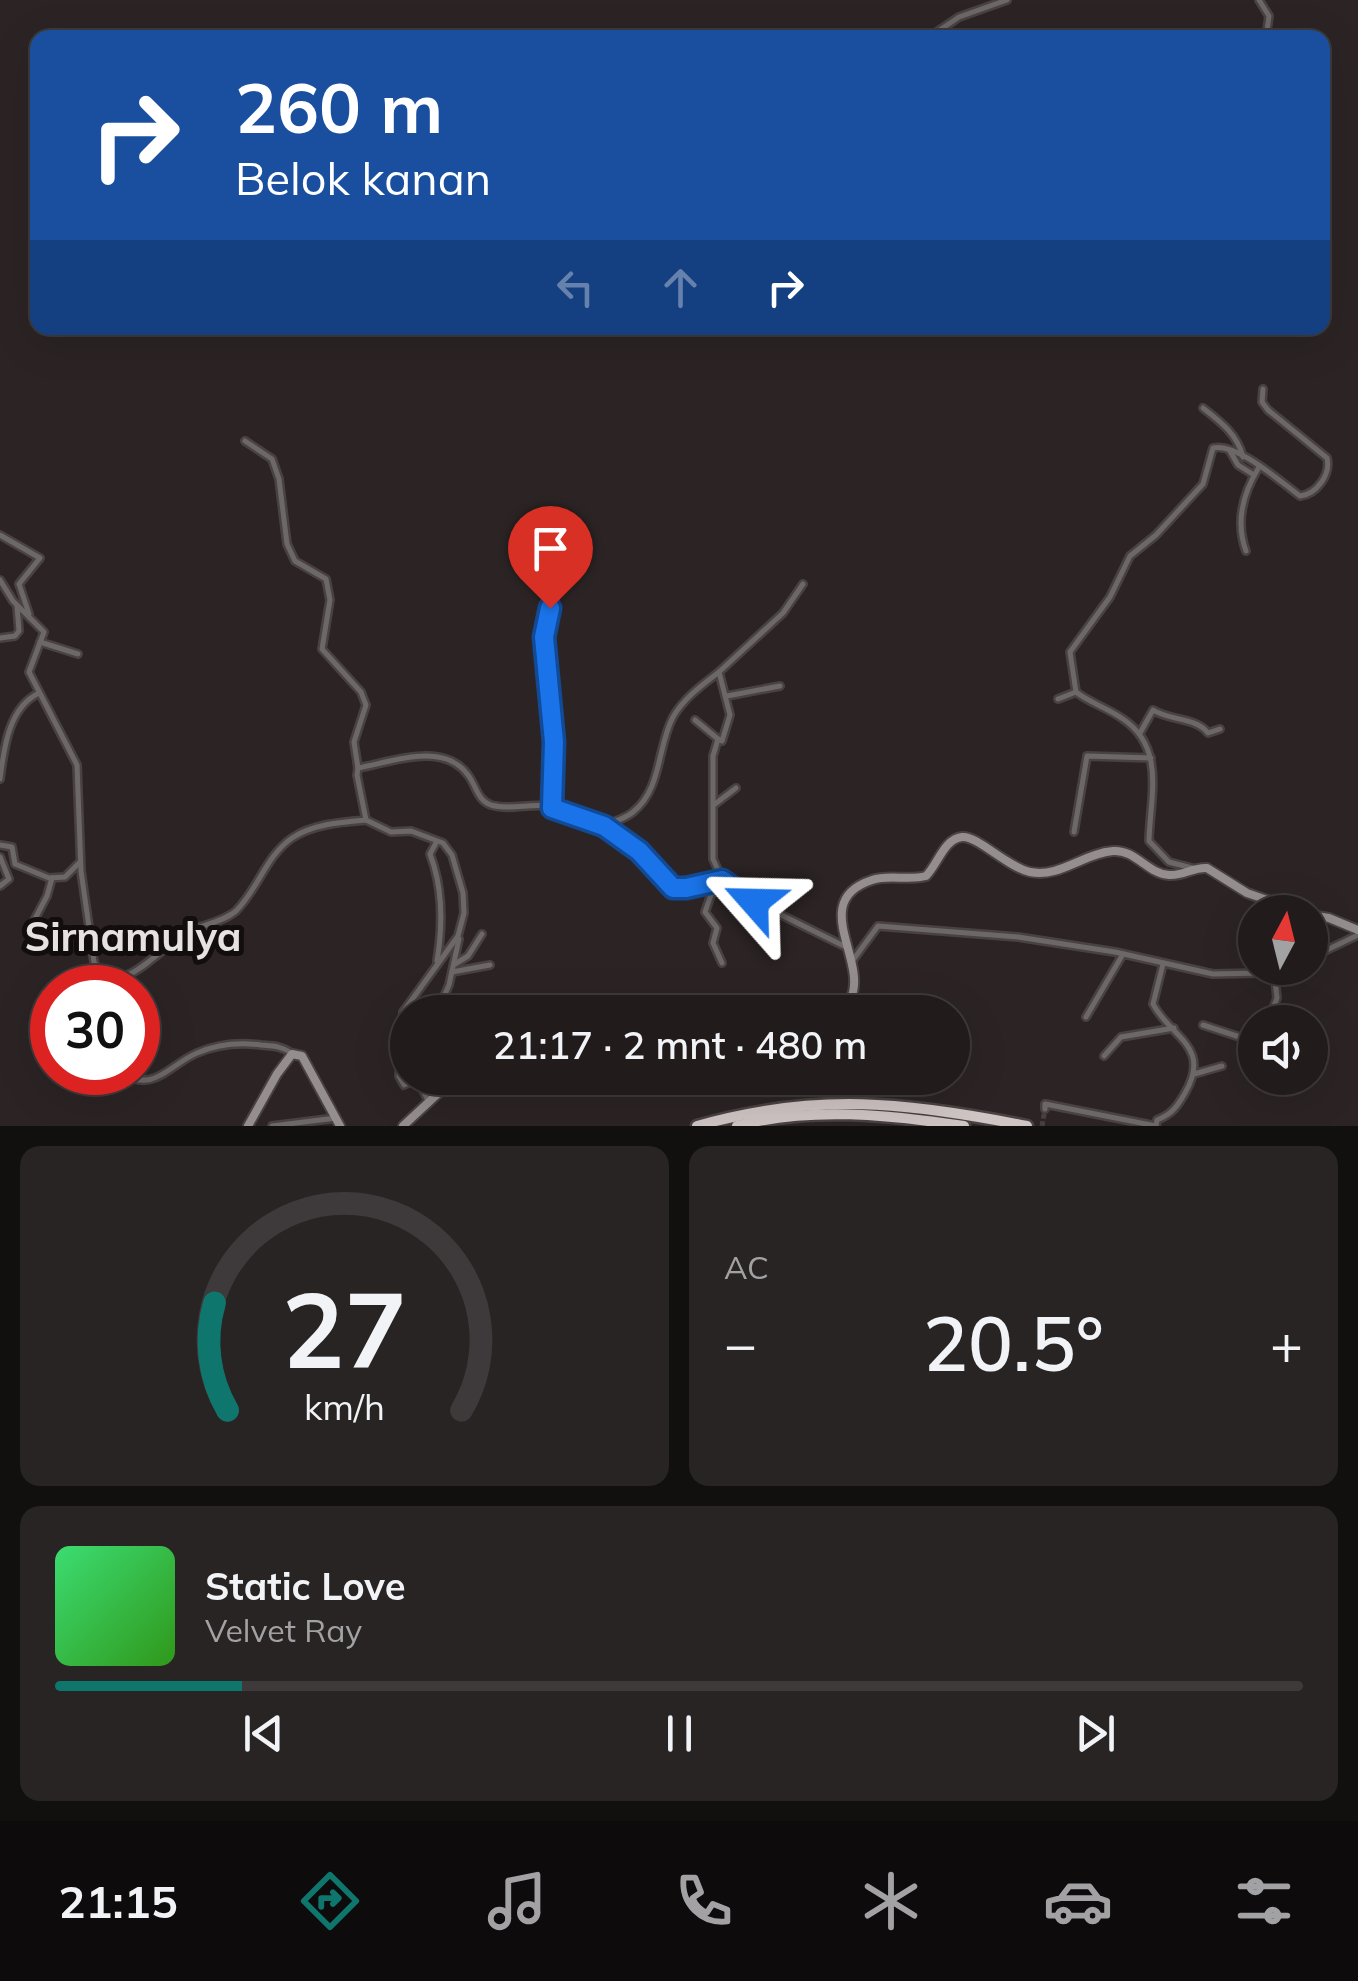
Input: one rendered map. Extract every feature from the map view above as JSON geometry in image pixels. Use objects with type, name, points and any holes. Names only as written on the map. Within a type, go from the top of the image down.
[{"type":"highway","points":[[696,1126],[746,1112],[799,1104],[854,1103],[973,1115],[1027,1126]]},
{"type":"highway","points":[[737,1126],[822,1114],[964,1126]]},
{"type":"main road","points":[[852,995],[855,988],[841,912],[851,894],[875,878],[926,876],[947,844],[958,838],[970,838],[1006,864],[1038,873],[1112,851],[1124,852],[1168,875],[1195,868],[1218,873],[1253,895]]},
{"type":"main road","points":[[1328,918],[1358,932]]},
{"type":"main road","points":[[252,1124],[277,1074],[292,1054],[304,1060],[338,1122]]},
{"type":"main road","points":[[403,1126],[434,1095]]},
{"type":"street","points":[[940,30],[959,17],[1007,0]]},
{"type":"street","points":[[1260,0],[1269,16],[1267,30]]},
{"type":"street","points":[[1076,692],[1070,652],[1110,597],[1124,564],[1203,484],[1213,448],[1228,448],[1302,496],[1314,490],[1328,466],[1324,454],[1268,410],[1262,402],[1262,389]]},
{"type":"street","points":[[1203,408],[1238,440],[1244,457]]},
{"type":"street","points":[[245,442],[272,459],[280,478],[287,544],[296,561],[326,579],[330,600],[322,648],[362,692],[366,705],[354,742],[356,775],[366,820]]},
{"type":"street","points":[[1228,448],[1238,465],[1254,475]]},
{"type":"street","points":[[1246,550],[1240,520],[1248,488],[1259,467]]},
{"type":"street","points":[[0,535],[40,558],[20,584],[30,616]]},
{"type":"street","points":[[552,808],[554,742],[544,637],[561,576]]},
{"type":"street","points":[[0,580],[17,605],[44,630],[29,672],[76,766],[80,862],[96,965]]},
{"type":"street","points":[[604,826],[628,816],[642,804],[674,716],[692,694],[783,614],[803,584]]},
{"type":"street","points":[[0,638],[19,632],[17,605]]},
{"type":"street","points":[[40,642],[57,644],[78,654]]},
{"type":"street","points":[[695,720],[722,741],[729,723],[727,696],[719,672]]},
{"type":"street","points":[[727,696],[780,686]]},
{"type":"street","points":[[1058,699],[1076,692]]},
{"type":"street","points":[[1076,692],[1123,718],[1140,733],[1152,758],[1148,841],[1170,862],[1195,868]]},
{"type":"street","points":[[0,779],[2,751],[21,704],[39,693]]},
{"type":"street","points":[[1140,733],[1153,710],[1167,718],[1201,724],[1208,733],[1220,729]]},
{"type":"street","points":[[718,739],[713,756],[713,859],[719,881],[705,913],[716,928],[713,943],[722,963]]},
{"type":"street","points":[[358,768],[425,755],[444,758],[468,774],[480,797],[490,804],[552,808],[604,826],[639,851],[673,888],[719,881],[848,948]]},
{"type":"street","points":[[1074,832],[1087,756],[1152,758]]},
{"type":"street","points":[[715,804],[736,788]]},
{"type":"street","points":[[145,965],[170,942],[234,912],[278,850],[294,836],[318,827],[366,820],[391,832],[410,831],[437,840],[452,855],[464,893],[454,968],[444,995]]},
{"type":"street","points":[[437,840],[430,854],[440,893],[442,923],[437,964]]},
{"type":"street","points":[[0,845],[12,846],[15,864],[52,878],[65,877],[80,862]]},
{"type":"street","points":[[0,856],[9,874],[8,882],[0,886]]},
{"type":"street","points":[[30,928],[52,878]]},
{"type":"street","points":[[851,963],[878,926],[1018,937],[1213,974],[1238,972]]},
{"type":"street","points":[[428,1101],[417,1081],[401,1082],[397,1066],[403,1012],[455,942],[460,928]]},
{"type":"street","points":[[1328,948],[1358,932]]},
{"type":"street","points":[[454,968],[468,956],[482,934]]},
{"type":"street","points":[[1086,1017],[1123,954]]},
{"type":"street","points":[[1045,1108],[1046,1104],[1156,1126],[1157,1120],[1176,1110],[1194,1074],[1190,1048],[1153,1004],[1163,964]]},
{"type":"street","points":[[454,968],[490,965]]},
{"type":"street","points":[[1203,1025],[1238,1036]]},
{"type":"street","points":[[1104,1056],[1121,1037],[1174,1028]]},
{"type":"street","points":[[160,1077],[191,1055],[226,1044],[278,1047],[292,1054]]},
{"type":"street","points":[[1194,1074],[1222,1066]]},
{"type":"street","points":[[272,1126],[338,1122]]},
{"type":"tunnel","points":[[1042,1126],[1045,1109]]},
{"type":"district","name":"Sirnamulya","points":[[133,936]]},
{"type":"route","points":[[550,608],[544,637],[554,742],[552,808],[604,826],[639,851],[673,888],[722,880],[754,902]]}]
